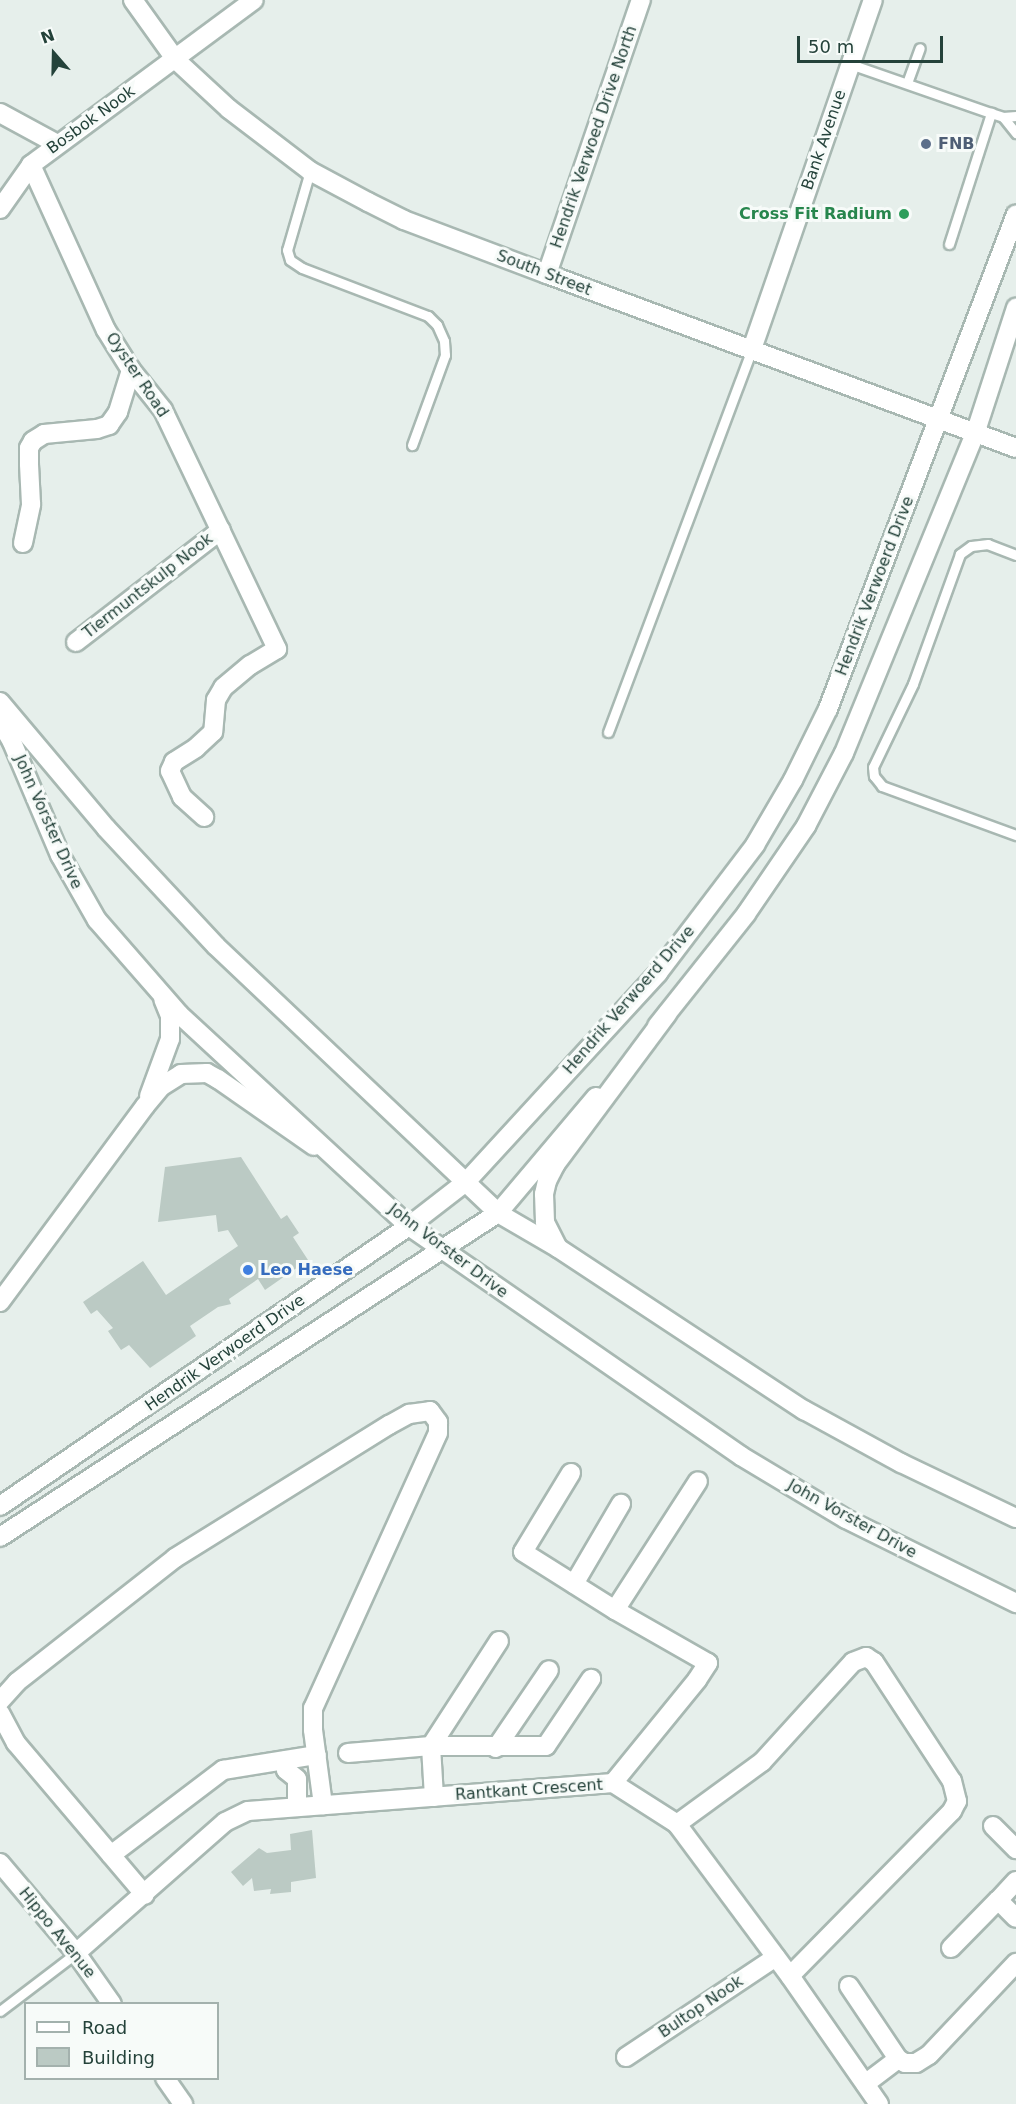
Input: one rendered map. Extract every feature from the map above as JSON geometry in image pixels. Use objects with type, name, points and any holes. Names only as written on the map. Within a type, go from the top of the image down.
[{"type":"street","name":"South Street","points":[[133,0],[176,60],[255,131],[310,171],[404,220],[1016,448]]},
{"type":"street","name":"Bosbok Nook","points":[[0,209],[12,188],[31,165],[176,60],[254,0]]},
{"type":"street","name":"Hendrik Verwoed Drive North","points":[[547,274],[642,0]]},
{"type":"street","name":"Bank Avenue","points":[[752,349],[873,0]]},
{"type":"street","points":[[0,114],[57,144]]},
{"type":"street","name":"Oyster Road","points":[[31,165],[106,330],[131,370],[163,410],[277,649],[250,665],[223,688],[216,699],[213,732],[196,748],[174,762],[170,771],[182,797],[204,817]]},
{"type":"street","name":"Hendrik Verwoerd Drive","points":[[0,1506],[409,1226],[465,1182],[658,973],[756,845],[793,780],[828,709],[1016,214]]},
{"type":"street","name":"Hendrik Verwoerd Drive","points":[[0,1538],[498,1212],[667,1014],[746,914],[806,826],[844,753],[975,434],[1016,308]]},
{"type":"street","points":[[23,543],[31,504],[29,448],[33,441],[44,434],[90,430],[110,425],[118,412],[131,370]]},
{"type":"street","name":"Tiermuntskulp Nook","points":[[76,642],[221,530]]},
{"type":"street","name":"John Vorster Drive","points":[[0,702],[106,828],[216,946],[498,1212],[558,1248],[804,1410],[901,1462],[1016,1518]]},
{"type":"street","name":"John Vorster Drive","points":[[0,721],[77,888],[97,920],[163,999],[409,1226],[741,1456],[846,1519],[1016,1603]]},
{"type":"street","points":[[145,1106],[170,1039],[170,1016],[163,999]]},
{"type":"street","points":[[558,1248],[545,1222],[544,1194],[547,1181],[555,1165],[667,1014]]},
{"type":"street","points":[[0,1302],[145,1106],[162,1086],[181,1074],[207,1073],[350,1172]]},
{"type":"street","points":[[0,1701],[17,1682],[175,1558],[388,1425],[409,1414],[430,1411],[435,1415],[438,1433],[313,1707],[313,1730],[323,1806]]},
{"type":"street","points":[[571,1473],[523,1552],[615,1610],[708,1663],[697,1680],[613,1783]]},
{"type":"street","points":[[615,1610],[698,1481]]},
{"type":"street","points":[[574,1584],[621,1504]]},
{"type":"street","points":[[434,1797],[431,1746],[499,1641]]},
{"type":"street","points":[[677,1824],[762,1762],[853,1662],[866,1657],[874,1662],[952,1781],[957,1801],[952,1811],[790,1976]]},
{"type":"street","points":[[496,1748],[549,1670]]},
{"type":"street","points":[[348,1753],[431,1746],[496,1748],[546,1746],[552,1742],[591,1678]]},
{"type":"street","points":[[0,1713],[16,1743],[145,1895]]},
{"type":"street","points":[[111,1855],[223,1770],[317,1755]]},
{"type":"street","points":[[286,1760],[286,1770],[295,1774],[297,1779],[297,1806]]},
{"type":"street","name":"Rantkant Crescent","points":[[76,1953],[145,1895],[225,1822],[248,1811],[613,1783],[677,1824],[790,1976],[879,2104]]},
{"type":"street","points":[[993,1826],[1016,1849]]},
{"type":"street","name":"Hippo Avenue","points":[[0,1863],[76,1953],[111,2002]]},
{"type":"street","points":[[951,1948],[1016,1881]]},
{"type":"street","points":[[998,1900],[1016,1918]]},
{"type":"street","name":"Bultop Nook","points":[[626,2058],[776,1957]]},
{"type":"street","points":[[849,1986],[898,2059],[905,2063],[916,2063],[929,2055],[1016,1963]]},
{"type":"street","points":[[866,2084],[898,2059]]},
{"type":"street","points":[[166,2080],[183,2104]]},
{"type":"lane","points":[[907,83],[920,48]]},
{"type":"lane","points":[[850,64],[1003,117],[1016,116]]},
{"type":"lane","points":[[949,244],[991,113]]},
{"type":"lane","points":[[1003,117],[1016,133]]},
{"type":"lane","points":[[310,171],[287,250],[290,260],[302,268],[428,316],[437,325],[444,341],[445,356],[412,445]]},
{"type":"lane","points":[[608,732],[752,349]]},
{"type":"lane","points":[[1016,555],[987,543],[971,546],[960,554],[913,684],[873,767],[874,776],[882,786],[1016,835]]},
{"type":"lane","points":[[0,2011],[76,1953]]},
{"type":"building","name":"Leo Haese","points":[[241,1157],[281,1219],[287,1215],[299,1233],[293,1237],[308,1260],[265,1290],[258,1279],[229,1299],[231,1304],[218,1307],[190,1326],[196,1336],[150,1368],[129,1345],[121,1350],[108,1331],[113,1328],[97,1310],[91,1314],[83,1302],[143,1261],[166,1295],[238,1246],[228,1230],[218,1232],[216,1215],[158,1222],[165,1167]]},
{"type":"building","points":[[312,1830],[316,1878],[291,1882],[291,1892],[270,1894],[271,1889],[254,1891],[252,1878],[243,1886],[231,1872],[259,1848],[267,1853],[291,1850],[290,1834]]},
{"type":"place","name":"FNB","points":[[926,144]]},
{"type":"place","name":"Cross Fit Radium","points":[[904,214]]},
{"type":"place","name":"Leo Haese","points":[[248,1270]]}]
